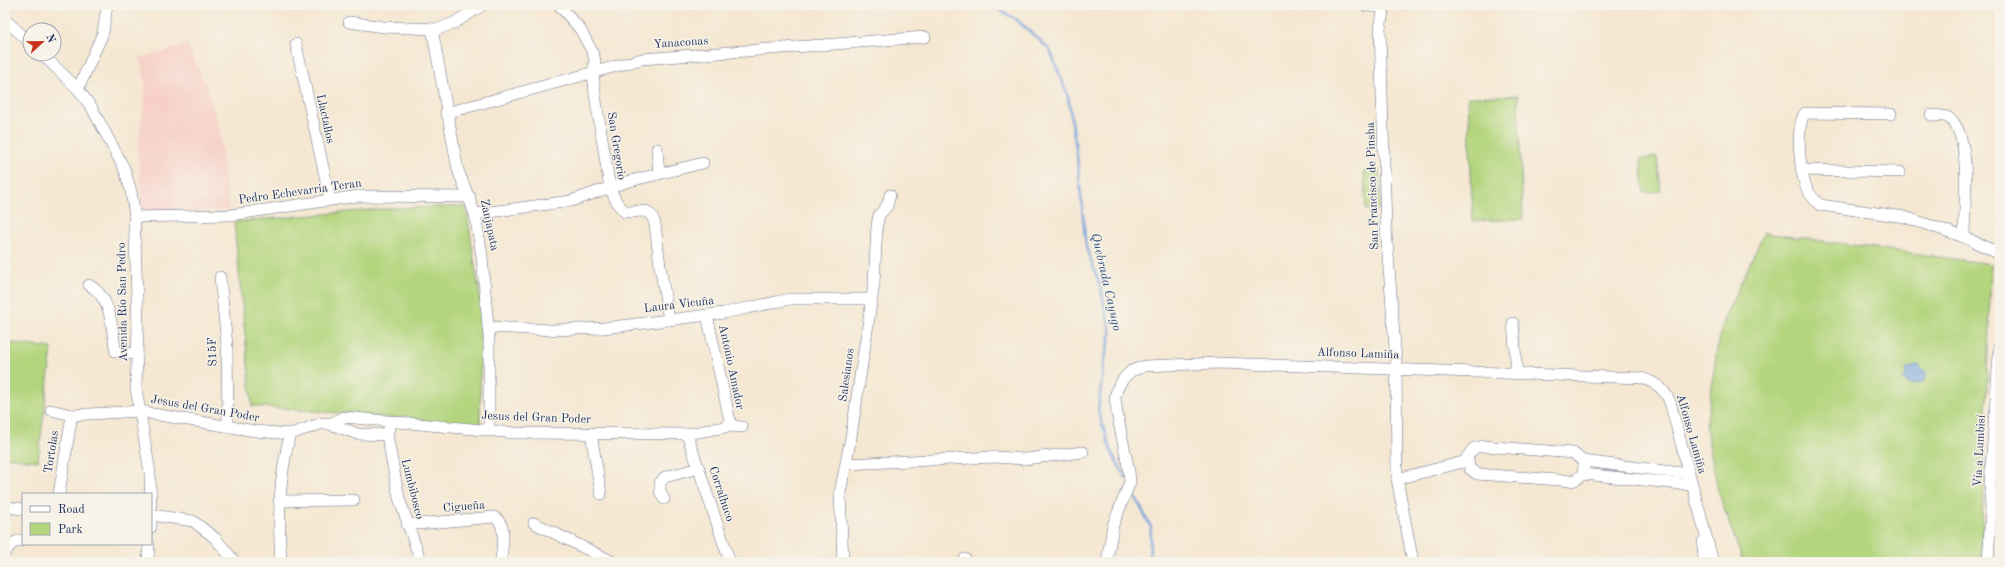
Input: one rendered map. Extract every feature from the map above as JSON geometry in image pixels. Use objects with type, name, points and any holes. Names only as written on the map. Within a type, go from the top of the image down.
[{"type":"street","points":[[78,89],[103,33],[107,5]]},
{"type":"street","points":[[349,22],[384,27],[432,29],[454,23],[484,5]]},
{"type":"street","name":"San Gregorio","points":[[559,5],[588,40],[595,62],[593,72],[610,188],[620,208],[626,212],[646,211],[652,216],[655,224],[669,320]]},
{"type":"street","points":[[1366,6],[1385,6]]},
{"type":"street","name":"San Francisco de Pinsha","points":[[1385,6],[1380,28],[1386,228],[1395,368],[1397,479],[1413,562]]},
{"type":"street","points":[[5,20],[22,35]]},
{"type":"street","name":"Zanjapata","points":[[432,29],[446,113],[458,170],[470,197],[475,214],[482,256],[488,327],[489,431]]},
{"type":"street","name":"Yanaconas","points":[[446,113],[642,58],[925,37]]},
{"type":"street","name":"Llactallos","points":[[296,44],[330,199]]},
{"type":"street","name":"Avenida Río San Pedro","points":[[50,62],[78,89],[92,108],[124,168],[131,191],[134,217],[138,326],[136,388],[150,473],[151,493]]},
{"type":"street","points":[[1891,114],[1805,113],[1800,120],[1799,130],[1802,170],[1811,196],[1820,205],[1905,217],[1964,237],[2000,254]]},
{"type":"street","points":[[1931,115],[1948,117],[1956,125],[1962,142],[1965,163],[1964,237]]},
{"type":"street","points":[[657,149],[659,174]]},
{"type":"street","points":[[475,214],[571,201],[610,188],[703,163]]},
{"type":"street","points":[[1802,170],[1900,172]]},
{"type":"street","name":"Salesianos","points":[[843,562],[840,493],[846,464],[871,299],[877,225],[880,215],[887,206],[890,195]]},
{"type":"street","name":"Pedro Echevarria Teran","points":[[134,217],[231,215],[358,196],[470,197]]},
{"type":"street","name":"S15F","points":[[220,277],[227,345],[228,426]]},
{"type":"street","points":[[89,285],[98,289],[110,315],[116,352],[137,354]]},
{"type":"street","name":"Laura Vicuña","points":[[488,327],[552,330],[604,328],[707,315],[790,299],[871,299]]},
{"type":"street","name":"Antonio Amador","points":[[707,315],[736,426]]},
{"type":"street","points":[[1513,323],[1517,373]]},
{"type":"street","name":"Vía a Lumbisí","points":[[1988,562],[1996,503],[1990,484],[2000,341]]},
{"type":"street","name":"Alfonso Lamiña","points":[[1107,562],[1113,525],[1128,486],[1129,471],[1117,413],[1115,397],[1118,387],[1131,371],[1145,366],[1219,363],[1395,368],[1641,378],[1652,381],[1666,393],[1670,402],[1713,562]]},
{"type":"street","name":"Jesus del Gran Poder","points":[[51,410],[72,415],[141,411],[228,426],[290,434],[323,423],[358,434],[387,435]]},
{"type":"street","name":"Tortolas","points":[[58,493],[72,415]]},
{"type":"street","name":"Jesus del Gran Poder","points":[[330,424],[344,417],[515,433],[591,434],[687,434],[736,426]]},
{"type":"street","name":"Lumbibosco","points":[[391,422],[387,435],[399,498],[407,525],[418,549],[421,562]]},
{"type":"street","points":[[281,562],[279,501],[282,465],[290,434]]},
{"type":"street","points":[[591,434],[601,494]]},
{"type":"street","name":"Corralhuco","points":[[687,434],[730,562]]},
{"type":"street","points":[[1583,474],[1583,461],[1581,457],[1573,453],[1483,446],[1471,450],[1467,461],[1470,469],[1477,474],[1572,481],[1583,474],[1692,486]]},
{"type":"street","points":[[846,464],[995,457],[1024,459],[1083,452]]},
{"type":"street","points":[[1397,479],[1467,461]]},
{"type":"street","points":[[1583,461],[1689,474]]},
{"type":"street","points":[[664,499],[660,491],[660,483],[665,477],[699,468]]},
{"type":"street","points":[[279,501],[354,500]]},
{"type":"street","name":"Alfonso Lamiña","points":[[1697,503],[1704,562]]},
{"type":"street","points":[[5,506],[22,509]]},
{"type":"street","points":[[152,515],[193,521],[215,538],[234,562]]},
{"type":"street","name":"Cigueña","points":[[407,525],[494,518],[500,520],[503,526],[501,562]]},
{"type":"street","points":[[534,523],[613,562]]},
{"type":"street","points":[[5,553],[16,541],[22,540]]},
{"type":"street","points":[[148,562],[149,545]]},
{"type":"shaded area","points":[[187,45],[207,88],[219,128],[229,210],[142,213],[138,149],[146,86],[140,58]]},
{"type":"green space","points":[[1518,95],[1523,219],[1473,221],[1468,97]]},
{"type":"green space","points":[[1657,157],[1661,191],[1644,193],[1641,159]]},
{"type":"green space","points":[[1364,171],[1379,171],[1381,209],[1366,210]]},
{"type":"green space","points":[[466,206],[481,304],[480,425],[252,406],[234,222],[394,208]]},
{"type":"green space","points":[[1764,233],[1991,264],[1981,562],[1743,562],[1718,491],[1706,428],[1717,349],[1725,317]]},
{"type":"green space","points":[[5,342],[52,348],[38,461],[5,457]]},
{"type":"water","points":[[1919,365],[1927,375],[1922,383],[1908,386],[1903,378],[1906,375],[1906,369]]},
{"type":"waterway","name":"Quebrada Cayugo","points":[[990,5],[1016,19],[1050,50],[1068,96],[1077,155],[1086,247],[1100,285],[1111,333],[1104,362],[1098,411],[1111,451],[1125,477]]},
{"type":"waterway","name":"Quebrada Cayugo","points":[[1131,489],[1151,527],[1149,562]]}]
